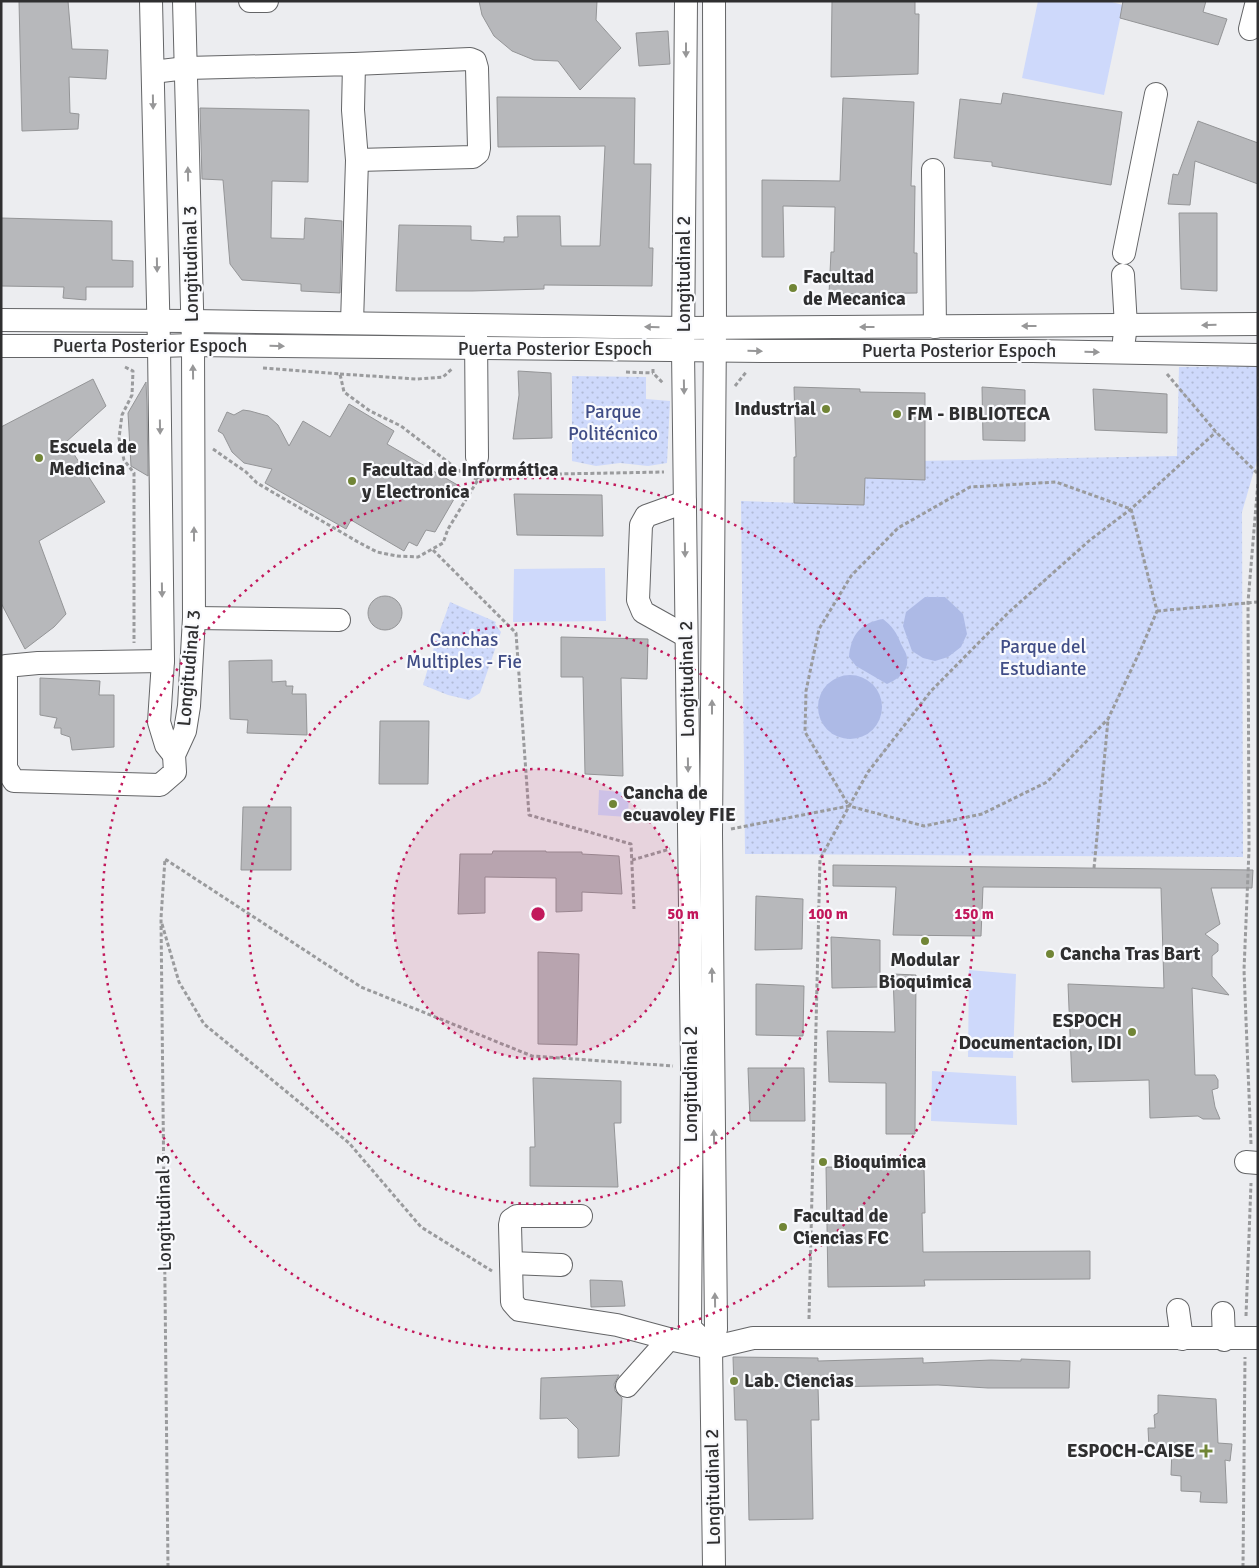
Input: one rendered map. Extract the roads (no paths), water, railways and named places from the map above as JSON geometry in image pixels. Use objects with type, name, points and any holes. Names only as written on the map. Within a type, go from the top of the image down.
[{"type":"street","name":"Longitudinal 3","points":[[151,1],[159,322],[163,661],[159,722],[166,745],[174,755],[185,731],[189,706],[194,618],[192,321],[184,1]]},
{"type":"street","points":[[250,1],[267,1]]},
{"type":"street","name":"Longitudinal 2","points":[[686,1],[683,350],[692,1067],[690,1328],[710,1348]]},
{"type":"street","name":"Longitudinal 2","points":[[714,1],[715,328],[711,833],[716,1329],[710,1348],[714,1567]]},
{"type":"street","points":[[1250,29],[1257,1]]},
{"type":"street","points":[[153,72],[186,68],[470,59],[475,61],[477,68],[478,153],[473,157],[357,160]]},
{"type":"street","points":[[352,324],[357,160],[353,110],[354,64]]},
{"type":"street","points":[[685,92],[714,93]]},
{"type":"street","points":[[1124,253],[1156,94]]},
{"type":"street","points":[[933,170],[935,327]]},
{"type":"street","points":[[1122,353],[1126,326],[1123,275]]},
{"type":"street","name":"Puerta Posterior Espoch","points":[[1,320],[684,328],[1258,324]]},
{"type":"street","points":[[471,470],[476,348],[475,325]]},
{"type":"street","name":"Puerta Posterior Espoch","points":[[1,346],[192,345],[654,350],[1032,351],[1258,356]]},
{"type":"street","points":[[685,502],[646,516],[641,526],[638,600],[643,612],[686,636]]},
{"type":"street","points":[[194,618],[339,620]]},
{"type":"street","points":[[163,661],[38,663],[6,666],[6,768],[14,781],[160,784],[175,772],[174,755]]},
{"type":"street","points":[[690,913],[712,912]]},
{"type":"street","points":[[581,1216],[517,1216],[511,1220],[512,1302],[519,1310],[618,1325],[710,1348],[753,1338],[1242,1338]]},
{"type":"street","points":[[511,1272],[561,1265]]},
{"type":"street","points":[[1178,1310],[1182,1339]]},
{"type":"street","points":[[1223,1314],[1242,1338]]},
{"type":"street","points":[[626,1386],[668,1339]]},
{"type":"place","name":"Facultad de Mecanica","points":[[793,288]]},
{"type":"place","name":"Industrial","points":[[826,409]]},
{"type":"place","name":"FM - BIBLIOTECA","points":[[897,414]]},
{"type":"place","name":"Escuela de Medicina","points":[[39,458]]},
{"type":"place","name":"Facultad de Informática y Electronica","points":[[352,481]]},
{"type":"place","name":"Cancha de ecuavoley FIE","points":[[613,804]]},
{"type":"place","name":"Modular Bioquimica","points":[[925,941]]},
{"type":"place","name":"Cancha Tras Bart","points":[[1050,954]]},
{"type":"place","name":"ESPOCH Documentacion, IDI","points":[[1132,1032]]},
{"type":"place","name":"Bioquimica","points":[[823,1162]]},
{"type":"place","name":"Facultad de Ciencias FC","points":[[783,1227]]},
{"type":"place","name":"Lab. Ciencias","points":[[734,1381]]},
{"type":"place","name":"ESPOCH-CAISE","points":[[1206,1451]]},
{"type":"park label","name":"Parque Politécnico","points":[[613,423]]},
{"type":"park label","name":"Canchas Multiples - Fie","points":[[464,651]]},
{"type":"park label","name":"Parque del Estudiante","points":[[1043,658]]}]
